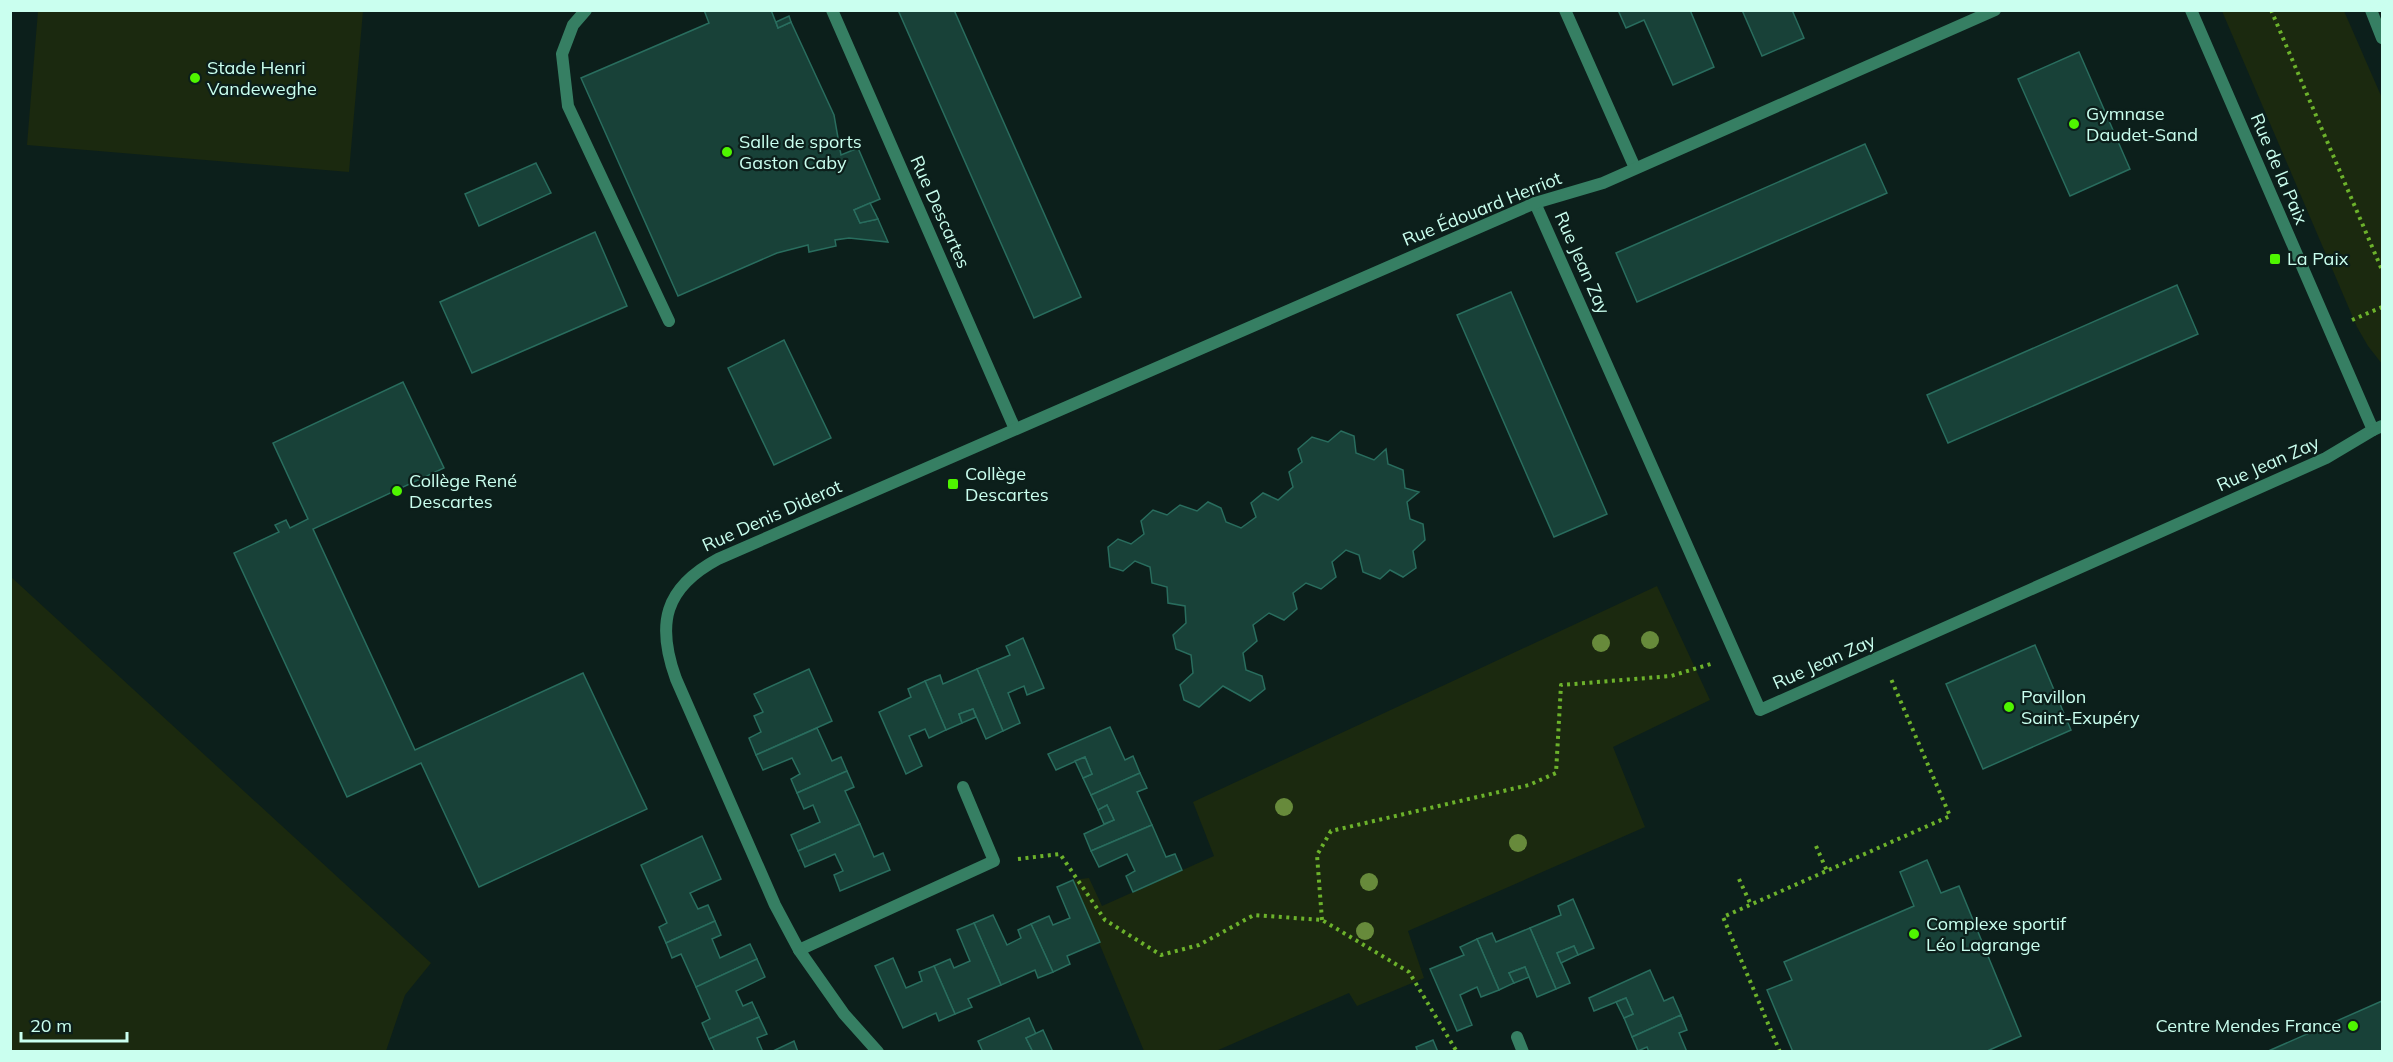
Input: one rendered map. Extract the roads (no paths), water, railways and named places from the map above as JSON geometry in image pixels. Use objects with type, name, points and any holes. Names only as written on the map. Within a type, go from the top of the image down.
[{"type":"street","points":[[586,10],[573,25],[562,54],[568,106],[669,321]]},
{"type":"street","name":"Rue Descartes","points":[[832,10],[1015,429]]},
{"type":"street","points":[[1564,10],[1635,168]]},
{"type":"street","name":"Rue Édouard Herriot","points":[[1015,429],[1535,203],[1603,183],[1995,10]]},
{"type":"street","name":"Rue de la Paix","points":[[2191,10],[2329,330],[2378,428]]},
{"type":"street","points":[[2371,10],[2382,38]]},
{"type":"street","name":"Rue Jean Zay","points":[[1535,203],[1760,710],[2326,458],[2378,428]]},
{"type":"street","name":"Rue Denis Diderot","points":[[878,1052],[844,1014],[799,950],[775,905],[668,658],[664,634],[674,599],[683,584],[697,571],[718,559],[1015,429]]},
{"type":"street","points":[[799,950],[994,861],[963,787]]},
{"type":"street","points":[[1517,1037],[1523,1052]]},
{"type":"place","name":"Stade Henri Vandeweghe","points":[[195,78]]},
{"type":"place","name":"Gymnase Daudet-Sand","points":[[2074,124]]},
{"type":"place","name":"Salle de sports Gaston Caby","points":[[727,152]]},
{"type":"place","name":"La Paix","points":[[2275,259]]},
{"type":"place","name":"Collège Descartes","points":[[953,484]]},
{"type":"place","name":"Collège René Descartes","points":[[397,491]]},
{"type":"place","name":"Pavillon Saint-Exupéry","points":[[2009,707]]},
{"type":"place","name":"Complexe sportif Léo Lagrange","points":[[1914,934]]},
{"type":"place","name":"Centre Mendes France","points":[[2353,1026]]}]
